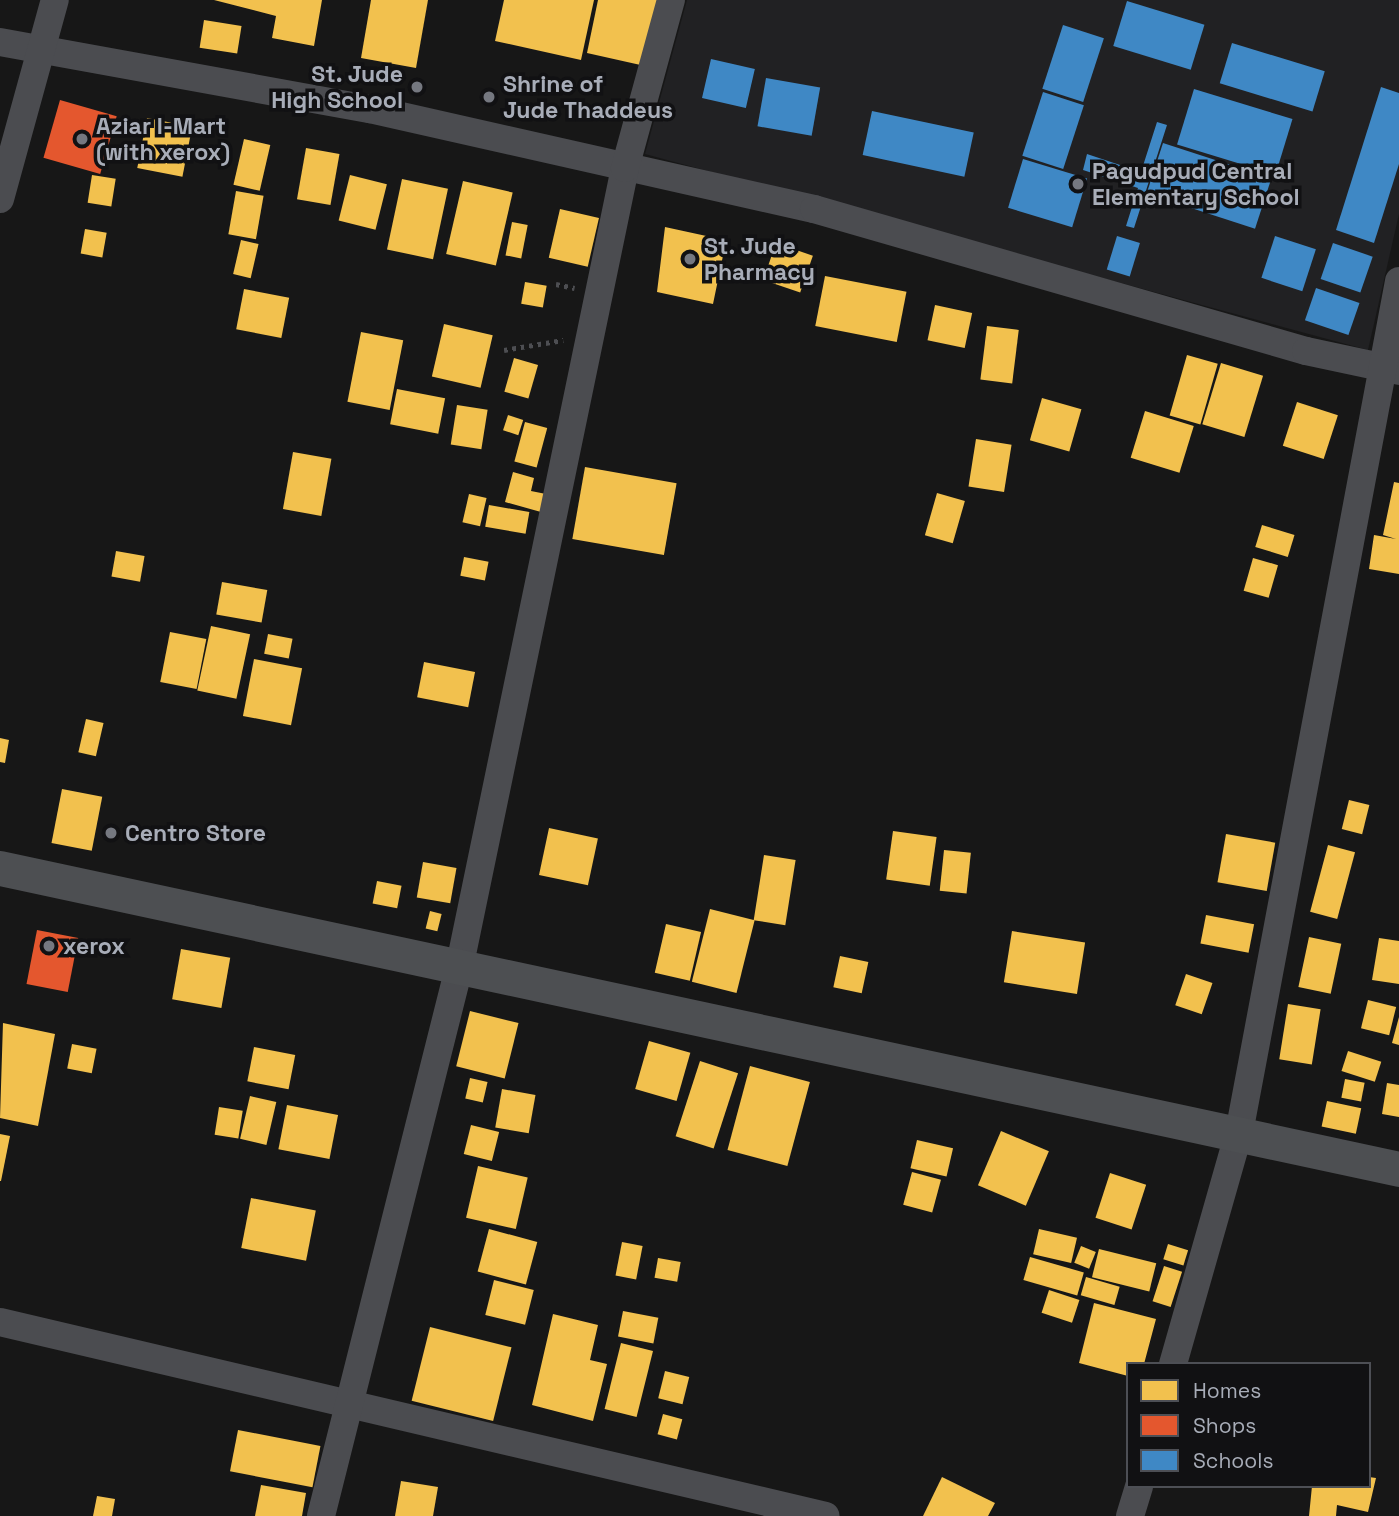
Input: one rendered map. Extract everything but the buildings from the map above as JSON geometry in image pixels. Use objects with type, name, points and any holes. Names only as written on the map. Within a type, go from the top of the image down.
[{"type":"main road","points":[[0,868],[460,964],[1399,1169]]},
{"type":"street","points":[[0,199],[55,0]]},
{"type":"street","points":[[321,1516],[345,1402],[460,964],[625,168],[671,0]]},
{"type":"street","points":[[0,42],[39,52],[370,109],[814,209],[1390,369]]},
{"type":"street","points":[[1174,1362],[1239,1133],[1390,369],[1399,281]]},
{"type":"street","points":[[0,1322],[826,1516]]},
{"type":"street","points":[[1130,1516],[1138,1488]]},
{"type":"path","points":[[504,351],[550,339],[588,343]]},
{"type":"shaded area","name":"Pagudpud Central Elementary School","points":[[687,0],[1399,0],[1399,214],[1368,350],[645,154]]},
{"type":"place","name":"St. Jude High School","points":[[417,87]]},
{"type":"place","name":"Shrine of Jude Thaddeus","points":[[489,97]]},
{"type":"place","name":"Aziar I-Mart (with xerox)","points":[[82,139]]},
{"type":"place","name":"Pagudpud Central Elementary School","points":[[1078,184]]},
{"type":"place","name":"St. Jude Pharmacy","points":[[690,259]]},
{"type":"place","name":"Centro Store","points":[[111,833]]},
{"type":"place","name":"xerox","points":[[49,946]]}]
